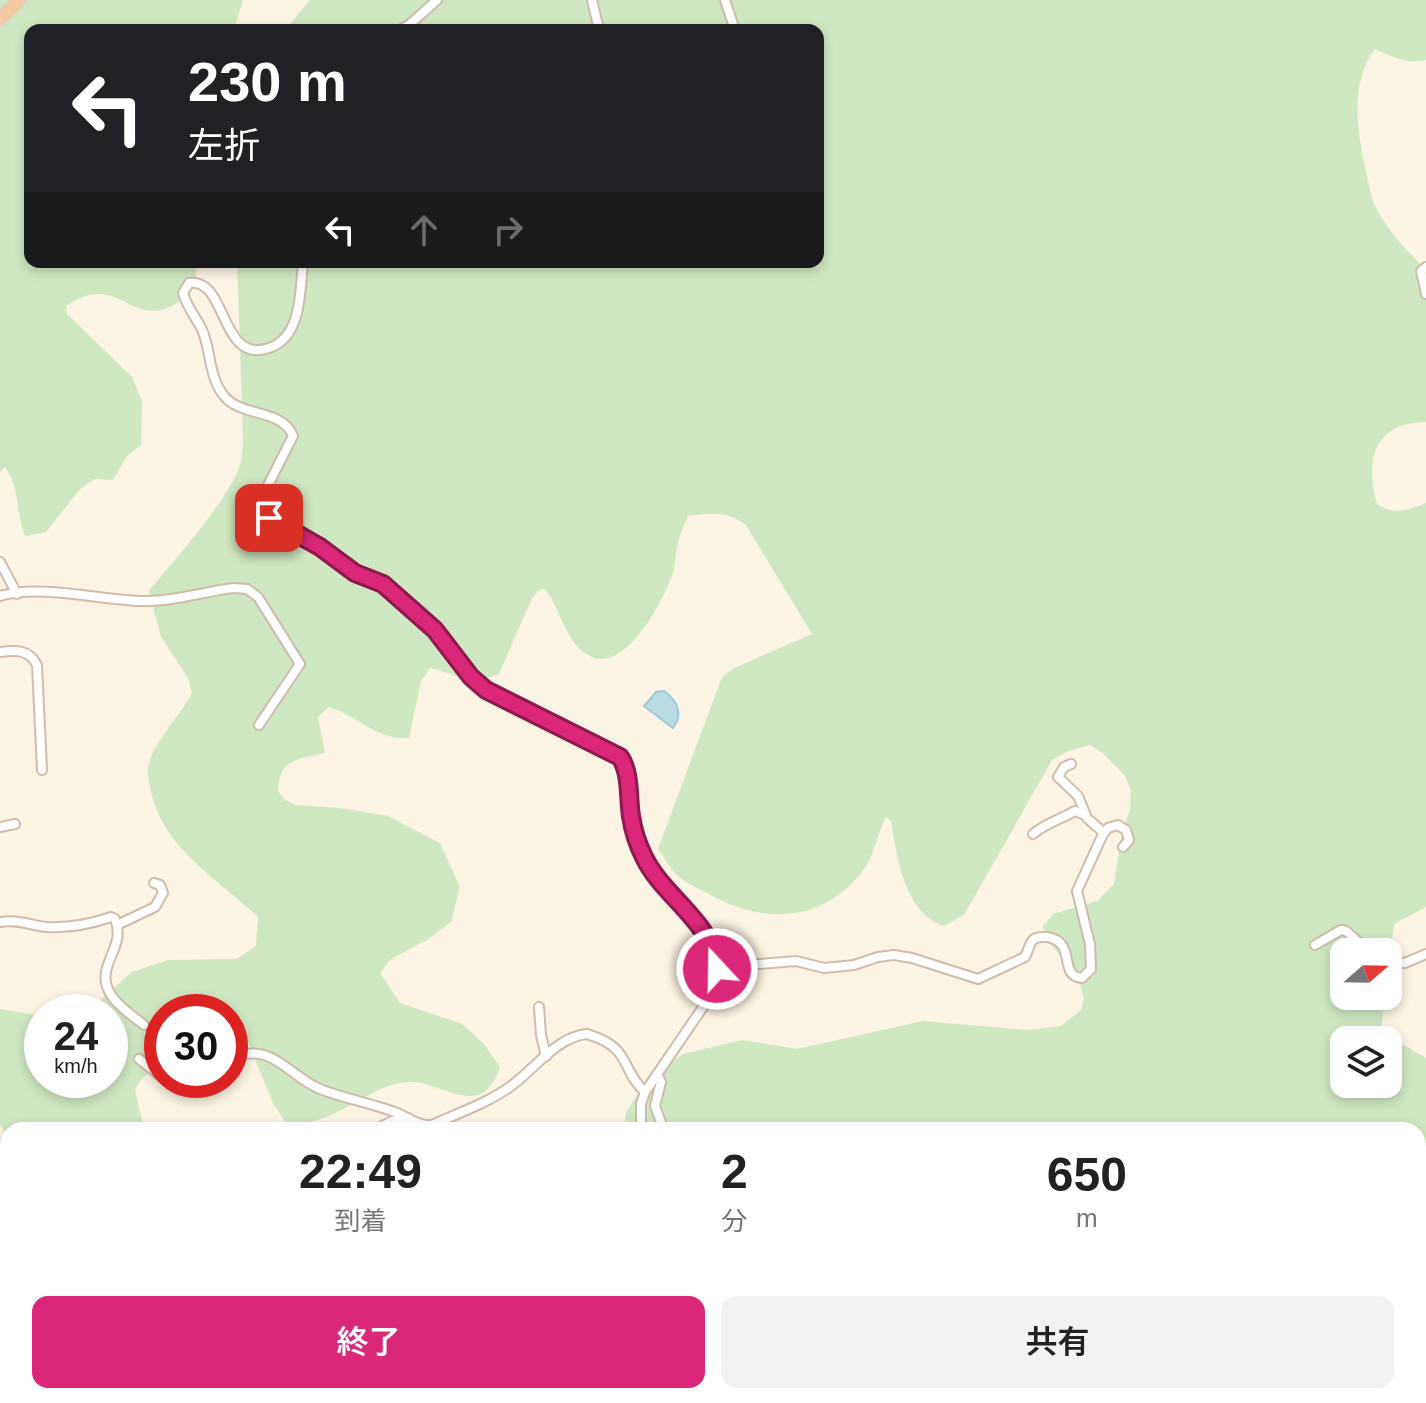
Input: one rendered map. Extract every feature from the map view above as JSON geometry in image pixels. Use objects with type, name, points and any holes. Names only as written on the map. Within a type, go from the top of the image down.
[{"type":"highway","points":[[0,19],[19,0]]},
{"type":"street","points":[[410,24],[437,0]]},
{"type":"street","points":[[592,0],[598,24]]},
{"type":"street","points":[[725,0],[733,24]]},
{"type":"street","points":[[1426,267],[1421,271],[1421,278],[1426,292]]},
{"type":"street","points":[[302,268],[292,328],[276,345],[258,351],[248,351],[243,346],[222,316],[212,294],[202,284],[197,281],[189,283],[183,293],[189,310],[205,336],[208,354],[225,397],[232,404],[283,422],[293,436],[258,505],[277,525],[312,541],[355,573],[383,584],[435,630],[480,685],[499,698],[620,757],[626,767],[632,825],[645,859],[705,935],[717,963],[718,975],[711,996],[645,1092],[641,1122]]},
{"type":"street","points":[[0,562],[17,594]]},
{"type":"street","points":[[0,596],[90,594],[147,601],[233,588],[247,589],[264,604],[300,664],[259,725]]},
{"type":"street","points":[[0,652],[22,651],[37,665],[42,770]]},
{"type":"street","points":[[1071,764],[1064,767],[1058,777],[1078,796],[1086,815],[1104,833]]},
{"type":"street","points":[[1033,834],[1048,823],[1063,819],[1075,811],[1086,815]]},
{"type":"street","points":[[0,827],[15,824]]},
{"type":"street","points":[[717,963],[796,961],[824,968],[854,965],[894,955],[978,979],[1025,957],[1032,941],[1040,937],[1059,942],[1066,953],[1070,974],[1078,979],[1084,978],[1091,969],[1092,955],[1077,891],[1104,833],[1112,827],[1123,827],[1129,840],[1123,847]]},
{"type":"street","points":[[117,925],[159,903],[163,893],[160,885],[154,883]]},
{"type":"street","points":[[0,922],[61,927],[111,917],[117,925],[117,944],[105,968],[108,988],[117,1003],[144,1025]]},
{"type":"street","points":[[1315,945],[1341,930],[1354,938]]},
{"type":"street","points":[[1402,963],[1426,954]]},
{"type":"street","points":[[539,1007],[546,1056]]},
{"type":"street","points":[[438,1122],[511,1086],[564,1041],[587,1034],[598,1037],[623,1055],[638,1085],[645,1092]]},
{"type":"street","points":[[248,1054],[276,1060],[320,1089],[415,1122]]},
{"type":"street","points":[[139,1059],[144,1063]]},
{"type":"street","points":[[657,1074],[661,1082],[655,1106],[661,1122]]},
{"type":"street","points":[[391,1122],[409,1118]]},
{"type":"green space","points":[[0,0],[243,0],[236,24],[24,24],[24,268],[196,270],[192,291],[165,309],[137,308],[101,294],[82,297],[66,306],[67,314],[132,377],[142,401],[141,445],[127,456],[113,480],[95,479],[80,489],[46,532],[25,536],[10,475],[5,467],[0,472]]},
{"type":"green space","points":[[310,0],[1426,0],[1426,60],[1406,60],[1375,49],[1361,78],[1358,127],[1375,206],[1398,240],[1426,270],[1426,422],[1409,424],[1385,436],[1373,459],[1372,473],[1377,504],[1383,508],[1401,511],[1426,503],[1426,907],[1394,924],[1392,938],[1330,938],[1330,1010],[1383,1010],[1382,1026],[1330,1026],[1330,1098],[1402,1098],[1402,1044],[1426,1058],[1426,1122],[625,1122],[626,1113],[644,1083],[683,1054],[742,1040],[797,1049],[923,1021],[1027,1030],[1061,1026],[1081,1010],[1084,998],[1078,977],[1046,939],[1043,926],[1053,914],[1097,901],[1114,884],[1122,832],[1130,810],[1131,790],[1125,776],[1104,754],[1090,745],[1052,760],[964,915],[944,926],[930,919],[911,897],[900,867],[891,821],[886,817],[861,873],[845,890],[808,910],[769,914],[748,910],[727,903],[683,880],[658,849],[722,677],[734,668],[812,634],[746,525],[732,517],[704,514],[688,516],[678,544],[672,576],[660,602],[641,632],[616,655],[603,659],[582,650],[569,634],[545,589],[539,590],[532,598],[499,674],[470,680],[430,668],[421,681],[409,738],[377,732],[329,707],[318,717],[325,753],[292,762],[282,772],[278,791],[285,800],[296,805],[388,816],[440,843],[460,887],[451,922],[427,940],[391,959],[380,973],[400,1003],[462,1024],[484,1044],[500,1067],[492,1084],[482,1093],[459,1095],[406,1082],[376,1091],[320,1119],[285,1122],[273,1103],[248,1042],[248,994],[144,994],[144,1077],[135,1090],[142,1122],[0,1122],[0,1009],[24,1013],[24,1098],[128,1098],[128,994],[107,994],[132,972],[168,960],[237,959],[256,946],[258,917],[177,844],[156,808],[148,772],[155,748],[192,693],[188,678],[161,637],[149,591],[215,510],[236,475],[242,458],[237,268],[824,268],[824,24],[290,24]]},
{"type":"water","points":[[664,691],[678,708],[678,718],[673,728],[644,706],[656,692]]},
{"type":"route","points":[[269,518],[320,547],[355,573],[383,584],[435,630],[471,677],[486,690],[620,757],[626,767],[632,825],[645,859],[701,928],[713,950],[717,969]]}]
